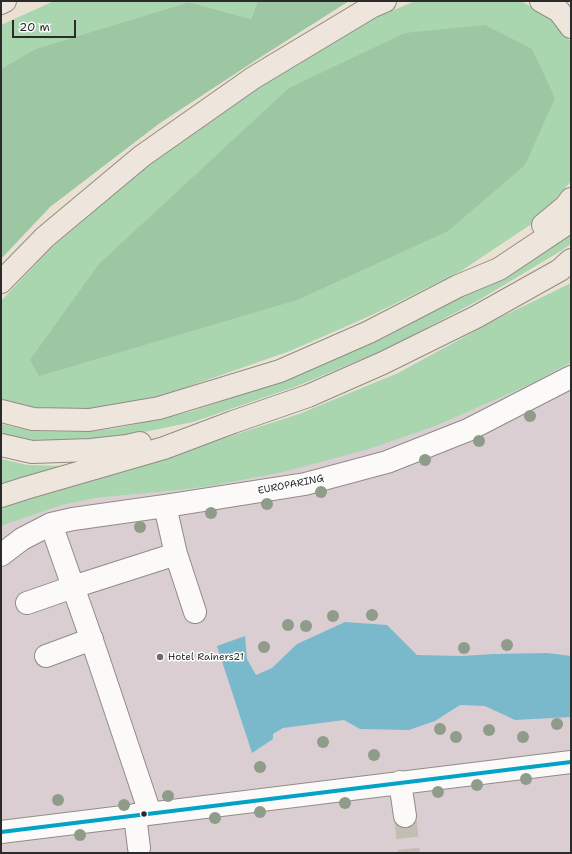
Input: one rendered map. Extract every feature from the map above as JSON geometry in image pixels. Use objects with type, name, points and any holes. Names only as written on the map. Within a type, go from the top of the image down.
[{"type":"highway","points":[[1,4],[5,1]]},
{"type":"highway","points":[[1,282],[44,237],[142,156],[253,78],[371,7],[385,1]]},
{"type":"highway","points":[[541,1],[559,11],[571,27]]},
{"type":"highway","points":[[458,286],[492,260],[535,232],[566,206],[571,199]]},
{"type":"highway","points":[[1,412],[33,419],[89,420],[159,408],[280,371],[369,332],[458,286],[499,269],[571,221]]},
{"type":"highway","points":[[1,496],[164,448],[308,396],[383,363],[476,317],[568,266]]},
{"type":"highway","points":[[1,445],[32,452],[91,450],[127,446],[233,422]]},
{"type":"street","name":"EUROPARING","points":[[1,555],[22,539],[51,524],[73,519],[305,484],[386,462],[468,430],[571,377]]},
{"type":"street","points":[[165,506],[176,554],[195,612]]},
{"type":"street","points":[[51,524],[92,639],[129,750],[143,814],[139,848]]},
{"type":"street","points":[[27,603],[176,554]]},
{"type":"street","points":[[46,656],[92,639]]},
{"type":"street","points":[[1,832],[571,762]]},
{"type":"street","points":[[400,782],[404,816]]},
{"type":"shaded area","points":[[571,362],[571,853],[1,853],[1,526],[62,505],[96,498],[179,490],[438,425],[529,385]]},
{"type":"green space","points":[[54,1],[258,1],[251,19],[189,2],[35,49],[1,69],[1,25]]},
{"type":"green space","points":[[258,1],[349,1],[160,123],[50,207],[1,259],[1,69],[35,49],[189,2],[251,19]]},
{"type":"green space","points":[[415,1],[521,1],[550,18],[571,42],[571,181],[539,219],[461,271],[372,315],[290,351],[158,397],[92,409],[35,409],[1,401],[1,301],[52,247],[148,166],[259,88],[375,18]]},
{"type":"green space","points":[[485,25],[532,49],[555,98],[525,165],[448,231],[297,300],[39,376],[30,360],[99,264],[289,88],[405,33]]},
{"type":"green space","points":[[571,229],[571,244],[479,300],[389,348],[297,386],[193,422],[119,437],[87,441],[32,440],[1,435],[1,424],[32,431],[87,432],[118,428],[190,412],[293,377],[384,338],[472,291]]},
{"type":"green space","points":[[571,283],[571,362],[529,385],[438,425],[369,449],[283,472],[210,486],[96,498],[62,505],[1,526],[1,508],[299,414],[398,373],[499,318]]},
{"type":"green space","points":[[1,459],[28,465],[63,466],[1,488]]},
{"type":"water","points":[[345,622],[387,625],[417,655],[462,656],[547,653],[571,656],[571,717],[515,720],[485,706],[460,705],[435,721],[409,730],[360,729],[344,720],[283,728],[273,734],[273,739],[252,753],[217,646],[245,636],[247,659],[256,675],[272,668],[297,644]]},
{"type":"tunnel","points":[[405,816],[409,853]]},
{"type":"transit line","points":[[1,832],[571,762]]},
{"type":"place","name":"Hotel Rainers21","points":[[160,657]]}]
